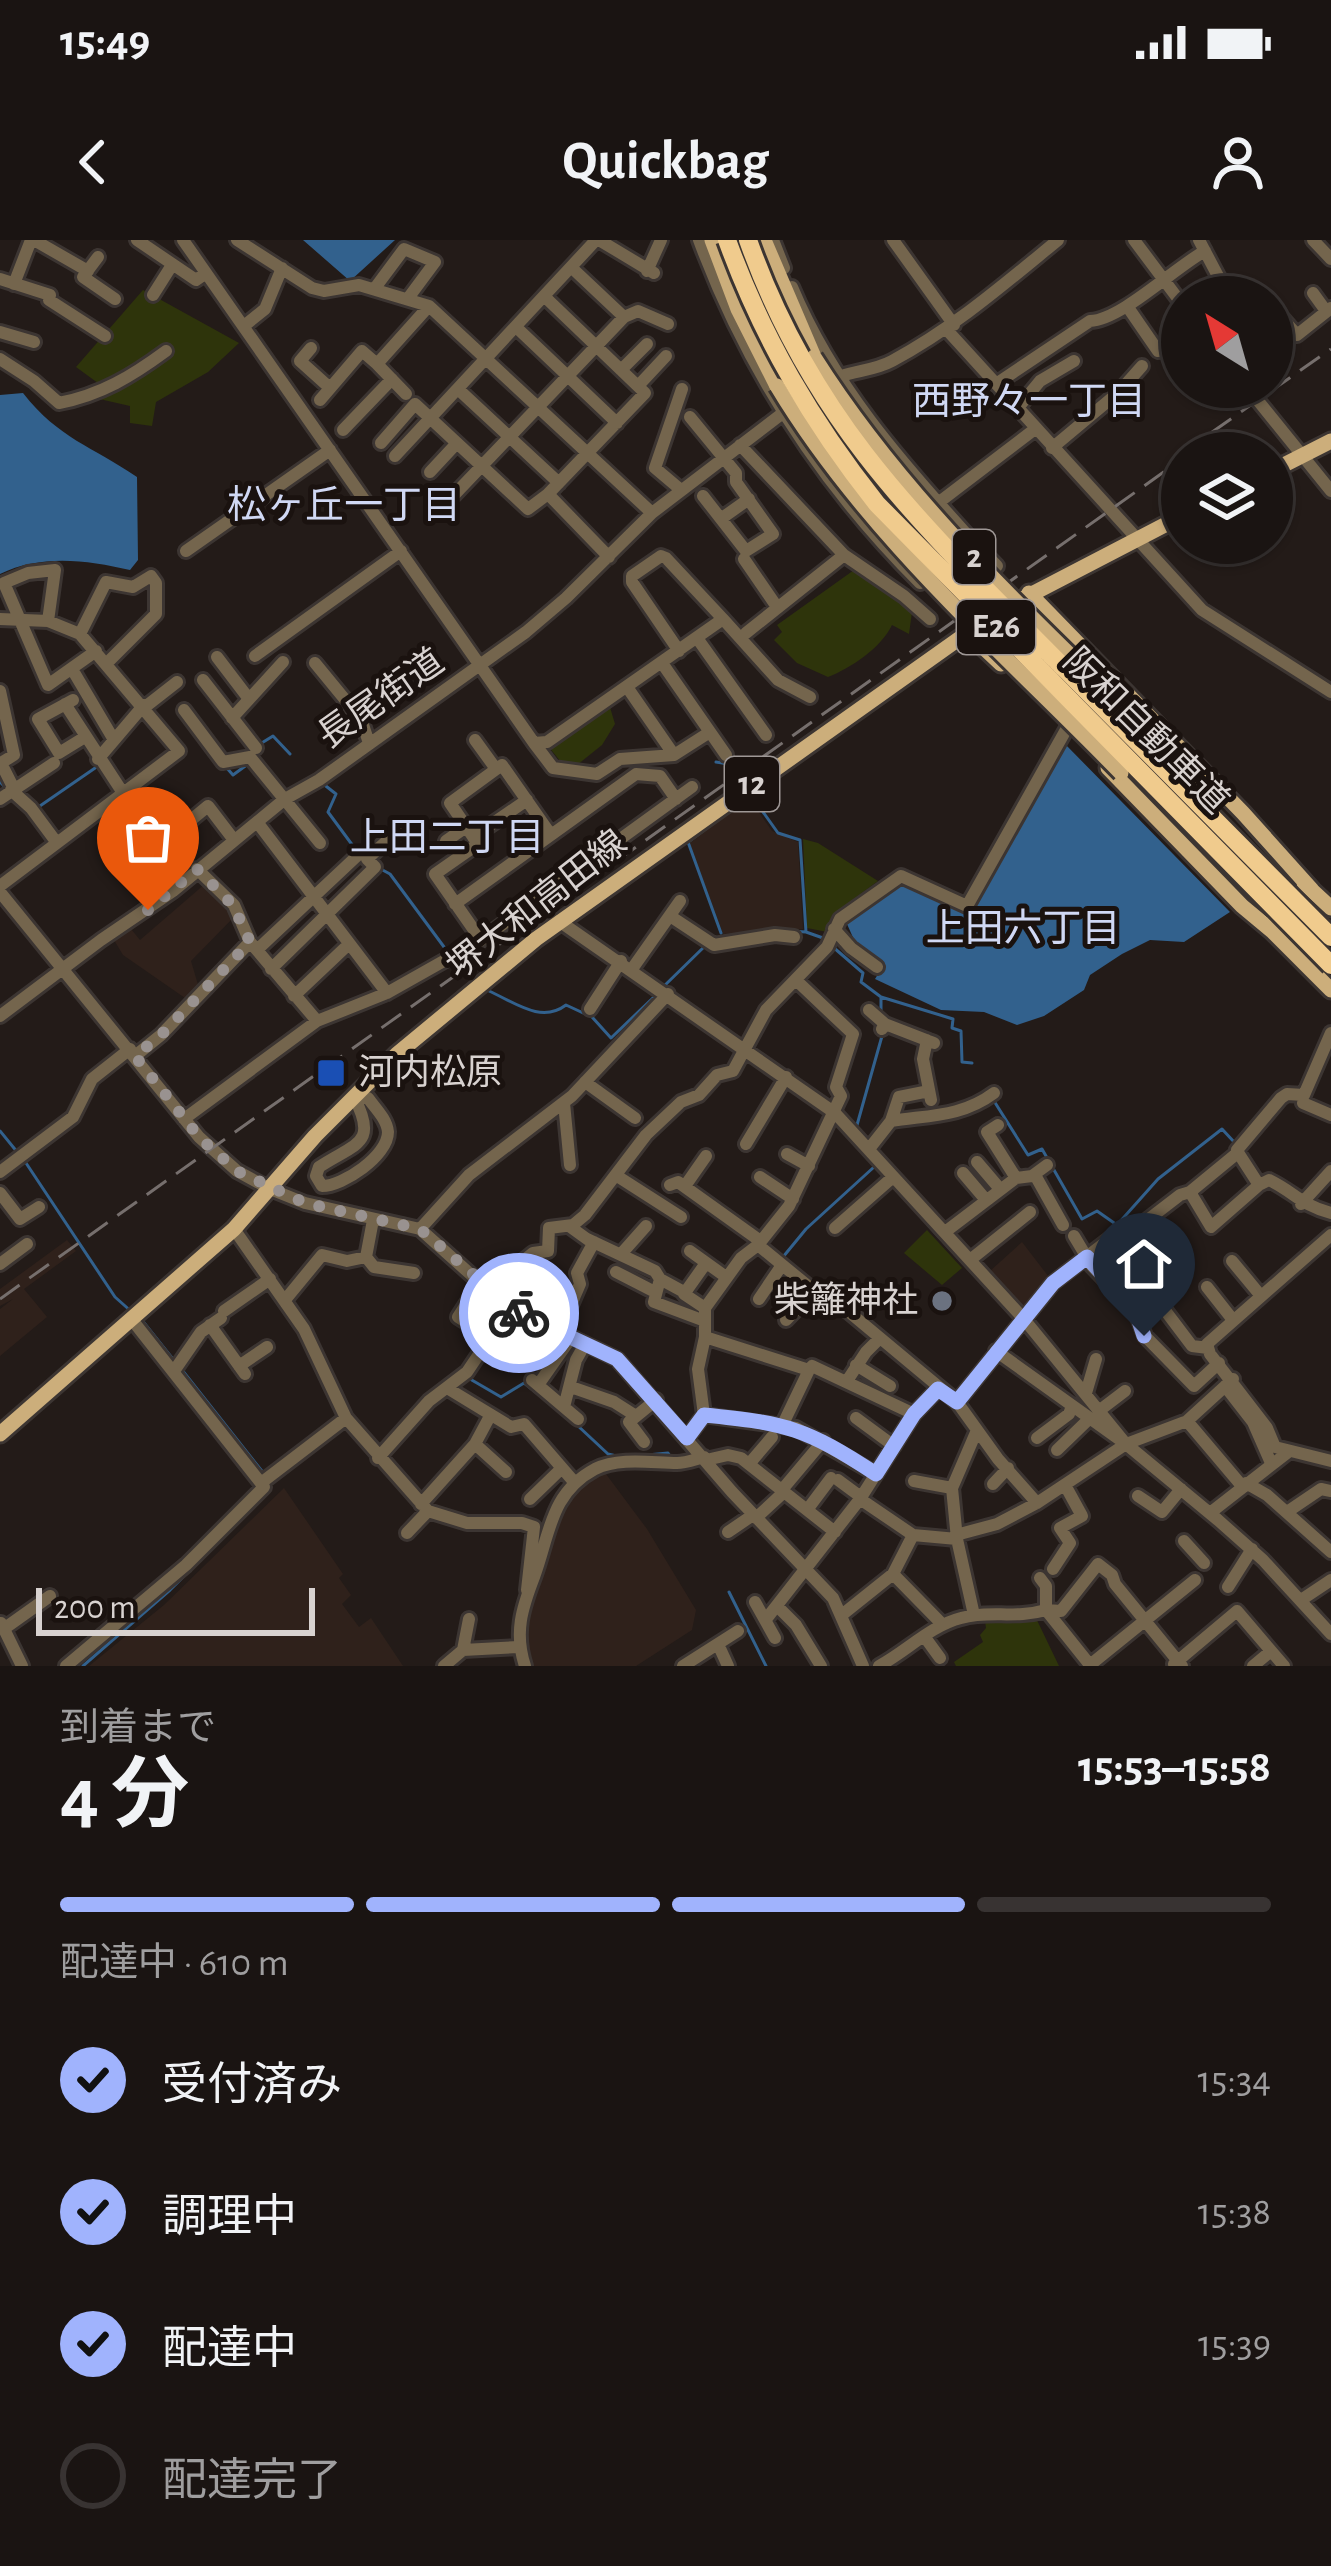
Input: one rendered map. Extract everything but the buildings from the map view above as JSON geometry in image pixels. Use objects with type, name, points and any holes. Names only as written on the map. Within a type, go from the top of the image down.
[{"type":"highway","name":"阪和自動車道","points":[[727,240],[790,381],[878,504],[1331,965]]},
{"type":"highway","name":"阪和自動車道","points":[[748,240],[782,325],[806,369],[886,485],[1331,937]]},
{"type":"main road","name":"2","points":[[712,240],[738,309],[777,386],[818,449],[878,523],[1331,990]]},
{"type":"main road","name":"2","points":[[764,240],[814,357],[863,431],[928,510],[1331,908]]},
{"type":"main road","points":[[1293,460],[1331,441]]},
{"type":"main road","name":"堺大和高田線","points":[[0,1434],[234,1229],[411,1042],[559,921],[967,632],[1029,593],[1161,527]]},
{"type":"main road","points":[[1029,593],[1312,890]]},
{"type":"main road","points":[[967,632],[1272,931]]},
{"type":"street","points":[[88,271],[33,240],[7,281],[50,295],[49,300],[105,336]]},
{"type":"street","points":[[137,240],[196,280],[206,273]]},
{"type":"street","points":[[184,240],[478,667],[553,768],[593,775],[625,758],[674,755],[710,732]]},
{"type":"street","points":[[238,240],[324,291],[359,285],[429,305],[652,512]]},
{"type":"street","points":[[395,456],[597,240],[650,272],[661,240]]},
{"type":"street","points":[[699,240],[735,331],[782,413],[870,531],[920,584],[970,538]]},
{"type":"street","points":[[773,240],[804,314],[837,375],[872,425],[998,566]]},
{"type":"street","points":[[892,240],[951,328],[996,384],[1202,610],[1331,692]]},
{"type":"street","name":"長尾街道","points":[[5,1011],[160,901],[285,799],[478,667],[566,598],[652,512],[782,413],[837,375],[884,365],[951,328],[1058,240]]},
{"type":"street","points":[[1134,240],[1161,277]]},
{"type":"street","points":[[1313,240],[1331,259]]},
{"type":"street","points":[[1164,276],[1202,245],[1218,276]]},
{"type":"street","points":[[375,288],[404,249],[435,262],[409,297]]},
{"type":"street","points":[[98,257],[83,277],[115,299]]},
{"type":"street","points":[[152,295],[172,265]]},
{"type":"street","points":[[244,326],[265,309],[282,268]]},
{"type":"street","points":[[572,268],[624,317]]},
{"type":"street","points":[[996,384],[1090,322],[1127,306],[1161,279]]},
{"type":"street","points":[[1293,330],[1297,334],[1329,310],[1313,293]]},
{"type":"street","points":[[381,442],[415,404],[532,510],[645,393],[545,297]]},
{"type":"street","points":[[376,364],[429,305]]},
{"type":"street","points":[[1127,306],[1161,349]]},
{"type":"street","points":[[454,495],[624,317],[638,311],[668,324]]},
{"type":"street","points":[[516,327],[617,423]]},
{"type":"street","points":[[0,332],[34,342]]},
{"type":"street","points":[[621,370],[647,344]]},
{"type":"street","points":[[311,348],[300,361],[325,394],[362,351],[406,394]]},
{"type":"street","points":[[0,359],[58,403],[90,397],[166,351]]},
{"type":"street","points":[[638,386],[666,356]]},
{"type":"street","points":[[1017,409],[1040,382],[1074,361]]},
{"type":"street","points":[[1052,448],[1119,392],[1142,366]]},
{"type":"street","points":[[343,430],[392,379]]},
{"type":"street","points":[[681,490],[655,468],[682,389]]},
{"type":"street","points":[[459,390],[559,483]]},
{"type":"street","points":[[1264,408],[1331,491]]},
{"type":"street","points":[[690,417],[736,473],[736,482],[772,534],[746,551],[704,496]]},
{"type":"street","points":[[938,503],[1035,429]]},
{"type":"street","points":[[430,472],[457,443]]},
{"type":"street","points":[[740,445],[844,555],[930,619]]},
{"type":"street","points":[[186,551],[330,450]]},
{"type":"street","points":[[548,494],[609,557]]},
{"type":"street","points":[[722,518],[749,499]]},
{"type":"street","points":[[255,656],[401,551]]},
{"type":"street","points":[[746,633],[844,555]]},
{"type":"street","points":[[679,651],[632,582],[632,576],[661,556],[778,680],[810,697]]},
{"type":"street","points":[[744,559],[777,608]]},
{"type":"street","points":[[48,621],[55,571],[28,573],[4,583],[48,686],[96,651]]},
{"type":"street","points":[[80,634],[106,583],[133,587],[151,576],[156,583],[156,614],[106,663]]},
{"type":"street","points":[[904,596],[917,581]]},
{"type":"street","points":[[0,619],[48,621],[80,634],[179,751],[0,889],[184,1119],[221,1159],[270,1189],[305,1203],[420,1229],[510,1308],[627,1367],[843,1614],[863,1666]]},
{"type":"street","points":[[534,743],[544,744],[723,619]]},
{"type":"street","points":[[697,638],[766,735]]},
{"type":"street","points":[[217,657],[249,699]]},
{"type":"street","points":[[232,718],[283,662]]},
{"type":"street","points":[[316,663],[361,719],[369,743]]},
{"type":"street","points":[[662,663],[726,755]]},
{"type":"street","points":[[72,669],[114,740]]},
{"type":"street","points":[[203,680],[320,844]]},
{"type":"street","points":[[98,759],[144,706],[177,682]]},
{"type":"street","points":[[627,687],[674,755]]},
{"type":"street","points":[[0,691],[14,755],[2,763],[8,792],[31,808],[57,843]]},
{"type":"street","points":[[85,737],[59,753],[38,719],[69,702],[98,759],[123,793]]},
{"type":"street","points":[[184,710],[223,762],[253,753],[265,733]]},
{"type":"street","points":[[569,1226],[584,1215],[646,1135],[681,1102],[699,1095],[717,1075],[733,1071],[766,1010],[827,947],[840,920],[901,876],[967,906],[1067,728]]},
{"type":"street","points":[[475,740],[496,770]]},
{"type":"street","points":[[8,792],[54,763]]},
{"type":"street","points":[[481,940],[435,874],[478,844],[450,803],[502,765],[551,836]]},
{"type":"street","points":[[455,904],[636,774],[660,776],[676,799]]},
{"type":"street","points":[[184,1119],[316,1021],[387,993],[481,940],[692,787]]},
{"type":"street","points":[[446,841],[527,800]]},
{"type":"street","points":[[140,862],[208,806],[234,840]]},
{"type":"street","points":[[256,822],[387,993]]},
{"type":"street","points":[[271,969],[375,867],[367,860],[400,829]]},
{"type":"street","points":[[0,1172],[73,1117],[92,1078],[161,1035],[253,946],[357,856]]},
{"type":"street","points":[[197,869],[233,905],[253,946],[316,1021]]},
{"type":"street","points":[[590,1009],[680,901]]},
{"type":"street","points":[[670,916],[714,945],[775,935],[794,937]]},
{"type":"street","points":[[559,921],[835,1113],[1023,1318],[1086,1393],[1095,1415]]},
{"type":"street","points":[[834,929],[877,967]]},
{"type":"street","points":[[294,996],[349,944]]},
{"type":"street","points":[[687,1438],[704,1415],[698,1369],[704,1314],[725,1277],[793,1199],[841,1096],[836,1087],[853,1034],[798,982]]},
{"type":"street","points":[[420,1229],[470,1174],[564,1103],[664,991]]},
{"type":"street","points":[[0,992],[5,1011]]},
{"type":"street","points":[[869,1010],[884,1026],[931,1041],[923,1059],[930,1095],[899,1097],[892,1121],[869,1149]]},
{"type":"street","points":[[1259,1185],[1237,1150],[1281,1098],[1304,1095],[1331,1033]]},
{"type":"street","points":[[1317,1068],[1331,1075]]},
{"type":"street","points":[[746,1144],[786,1077]]},
{"type":"street","points":[[585,1082],[635,1118]]},
{"type":"street","points":[[892,1121],[951,1115],[974,1108],[994,1093]]},
{"type":"street","points":[[354,1097],[368,1098],[384,1120],[386,1141],[379,1153],[343,1181],[325,1186],[316,1178],[319,1167],[358,1143],[367,1130],[354,1097]]},
{"type":"street","points":[[564,1103],[571,1165]]},
{"type":"street","points":[[1303,1103],[1331,1115]]},
{"type":"street","points":[[989,1128],[1016,1178]]},
{"type":"street","points":[[788,1154],[809,1166]]},
{"type":"street","points":[[957,1402],[1053,1283],[1239,1154]]},
{"type":"street","points":[[706,1156],[678,1186],[759,1242],[814,1292],[849,1312],[957,1402],[1037,1503]]},
{"type":"street","points":[[977,1162],[1000,1189]]},
{"type":"street","points":[[945,1232],[1016,1178],[1041,1170],[1063,1225]]},
{"type":"street","points":[[1301,1204],[1331,1171]]},
{"type":"street","points":[[963,1173],[986,1200]]},
{"type":"street","points":[[616,1176],[681,1216]]},
{"type":"street","points":[[835,1228],[893,1177]]},
{"type":"street","points":[[760,1178],[793,1199]]},
{"type":"street","points":[[1190,1192],[1210,1230],[1269,1180],[1301,1204],[1330,1211]]},
{"type":"street","points":[[0,1193],[20,1219],[38,1207]]},
{"type":"street","points":[[0,1220],[13,1210]]},
{"type":"street","points":[[970,1260],[1030,1212]]},
{"type":"street","points":[[373,1220],[366,1257],[374,1267],[414,1274]]},
{"type":"street","points":[[1118,1236],[1145,1266],[1168,1243],[1148,1220]]},
{"type":"street","points":[[378,1458],[429,1401],[467,1372],[510,1308],[523,1261],[529,1254],[548,1251],[551,1226],[569,1226],[655,1271],[654,1302],[704,1314]]},
{"type":"street","points":[[622,1253],[646,1226]]},
{"type":"street","points":[[234,1229],[304,1329],[346,1418],[424,1508],[467,1523],[534,1527],[518,1647],[525,1666]]},
{"type":"street","points":[[1208,1348],[1210,1340],[1331,1235]]},
{"type":"street","points":[[1074,1236],[1136,1312],[1144,1336],[1194,1386],[1219,1363]]},
{"type":"street","points":[[564,1407],[572,1387],[577,1273],[594,1242]]},
{"type":"street","points":[[0,1264],[27,1244]]},
{"type":"street","points":[[690,1251],[725,1277]]},
{"type":"street","points":[[285,1300],[322,1256],[347,1261],[366,1257]]},
{"type":"street","points":[[1232,1261],[1261,1296]]},
{"type":"street","points":[[685,1292],[706,1263]]},
{"type":"street","points":[[759,1299],[782,1265]]},
{"type":"street","points":[[616,1272],[685,1292],[704,1314]]},
{"type":"street","points":[[177,1367],[201,1332],[269,1280]]},
{"type":"street","points":[[481,1283],[458,1317],[490,1337]]},
{"type":"street","points":[[1207,1287],[1234,1320]]},
{"type":"street","points":[[787,1320],[814,1292]]},
{"type":"street","points":[[1160,1305],[1192,1346],[1208,1348],[1219,1363],[1271,1463]]},
{"type":"street","points":[[66,1666],[186,1565],[264,1487],[137,1317]]},
{"type":"street","points":[[218,1318],[242,1370],[267,1347]]},
{"type":"street","points":[[705,1337],[809,1370]]},
{"type":"street","points":[[572,1338],[535,1382],[578,1419]]},
{"type":"street","points":[[847,1381],[879,1339]]},
{"type":"street","points":[[996,1351],[1072,1406],[1095,1415],[1252,1549],[1331,1634]]},
{"type":"street","points":[[1086,1393],[1096,1359]]},
{"type":"street","points":[[856,1365],[890,1386]]},
{"type":"street","points":[[782,1424],[812,1366],[914,1414]]},
{"type":"street","points":[[807,1510],[835,1479],[913,1535],[937,1540],[957,1537],[997,1524],[1126,1444],[1186,1420],[1229,1383]]},
{"type":"street","points":[[1229,1383],[1268,1428],[1274,1447],[1331,1461]]},
{"type":"street","points":[[572,1387],[614,1402],[636,1416]]},
{"type":"street","points":[[447,1388],[511,1427],[524,1424],[575,1483]]},
{"type":"street","points":[[767,1618],[860,1498],[914,1414],[938,1389]]},
{"type":"street","points":[[1057,1450],[1125,1391]]},
{"type":"street","points":[[644,1442],[629,1423],[656,1400]]},
{"type":"street","points":[[1037,1438],[1069,1414],[1072,1406]]},
{"type":"street","points":[[704,1415],[782,1424],[823,1441],[876,1474]]},
{"type":"street","points":[[407,1533],[475,1444],[490,1416]]},
{"type":"street","points":[[261,1483],[346,1418]]},
{"type":"street","points":[[856,1418],[894,1446]]},
{"type":"street","points":[[1186,1420],[1244,1485],[1287,1512],[1331,1552]]},
{"type":"street","points":[[974,1615],[952,1488],[980,1427]]},
{"type":"street","points":[[749,1464],[772,1437]]},
{"type":"street","points":[[728,1532],[783,1491],[823,1441]]},
{"type":"street","points":[[475,1444],[506,1472]]},
{"type":"street","points":[[1210,1513],[1287,1453]]},
{"type":"street","points":[[527,1590],[552,1514],[575,1483],[611,1464],[676,1463],[734,1455],[835,1532]]},
{"type":"street","points":[[530,1499],[562,1468]]},
{"type":"street","points":[[993,1484],[1007,1468]]},
{"type":"street","points":[[914,1480],[952,1488]]},
{"type":"street","points":[[1053,1569],[1070,1543],[1060,1528],[1082,1516],[1065,1485]]},
{"type":"street","points":[[1287,1512],[1321,1489],[1331,1491]]},
{"type":"street","points":[[1138,1496],[1162,1512],[1180,1490]]},
{"type":"street","points":[[843,1614],[893,1574],[913,1535]]},
{"type":"street","points":[[932,1554],[937,1540]]},
{"type":"street","points":[[1184,1541],[1204,1563]]},
{"type":"street","points":[[1228,1587],[1252,1549]]},
{"type":"street","points":[[879,1666],[942,1624],[974,1615],[1013,1618],[1061,1611],[1098,1564],[1112,1575],[1177,1664],[1238,1611],[1284,1666]]},
{"type":"street","points":[[893,1574],[942,1624]]},
{"type":"street","points":[[1040,1579],[1046,1586],[1046,1610],[1091,1665],[1195,1580]]},
{"type":"street","points":[[1301,1600],[1331,1580]]},
{"type":"street","points":[[22,1666],[2,1625],[50,1596]]},
{"type":"street","points":[[755,1602],[775,1638]]},
{"type":"street","points":[[777,1606],[796,1625],[821,1666]]},
{"type":"street","points":[[463,1651],[470,1619]]},
{"type":"street","points":[[683,1666],[738,1631]]},
{"type":"street","points":[[924,1636],[940,1658]]},
{"type":"street","points":[[718,1644],[728,1666]]},
{"type":"street","points":[[444,1666],[463,1651],[518,1647]]},
{"type":"street","points":[[1252,1666],[1270,1651]]},
{"type":"shaded area","points":[[749,798],[772,831],[798,842],[803,929],[723,934],[689,842]]},
{"type":"shaded area","points":[[206,883],[236,915],[191,961],[199,988],[185,998],[123,955],[114,940],[131,929],[140,940]]},
{"type":"shaded area","points":[[67,1240],[76,1251],[24,1289],[47,1317],[0,1356],[0,1309],[13,1299],[0,1306],[0,1289]]},
{"type":"shaded area","points":[[1022,1242],[1052,1281],[1027,1311],[990,1271]]},
{"type":"shaded area","points":[[603,1470],[647,1529],[696,1610],[692,1630],[636,1666],[528,1666],[523,1626],[560,1508],[585,1480]]},
{"type":"shaded area","points":[[284,1488],[343,1574],[339,1578],[351,1595],[342,1604],[359,1627],[371,1618],[403,1666],[89,1666],[164,1605]]},
{"type":"green space","points":[[143,290],[239,343],[208,372],[156,402],[152,426],[130,423],[130,406],[95,398],[102,386],[76,367]]},
{"type":"green space","points":[[854,570],[912,612],[909,634],[892,625],[864,656],[828,677],[797,663],[774,640],[782,632],[777,625]]},
{"type":"green space","points":[[609,704],[615,724],[602,745],[577,765],[561,762],[548,746]]},
{"type":"green space","points":[[803,839],[818,843],[878,881],[832,915],[827,932],[807,928]]},
{"type":"green space","points":[[927,1230],[962,1268],[942,1285],[904,1253]]},
{"type":"green space","points":[[1035,1616],[1059,1666],[956,1666],[954,1662],[983,1642],[980,1635],[985,1621]]},
{"type":"water","points":[[303,240],[395,240],[350,281]]},
{"type":"water","points":[[23,393],[63,432],[137,477],[138,560],[130,570],[64,561],[0,574],[0,395]]},
{"type":"water","points":[[1066,745],[1230,912],[1184,942],[1150,940],[1122,954],[1090,975],[1084,990],[1044,1016],[1017,1025],[984,1012],[941,1010],[875,979],[883,966],[855,942],[847,924],[902,882],[971,915]]},
{"type":"waterway","points":[[260,744],[273,736],[290,754]]},
{"type":"waterway","points":[[716,762],[735,765]]},
{"type":"waterway","points":[[225,766],[233,775],[248,764]]},
{"type":"waterway","points":[[37,808],[98,766]]},
{"type":"waterway","points":[[0,782],[5,787]]},
{"type":"waterway","points":[[322,783],[336,794],[328,812],[356,850]]},
{"type":"waterway","points":[[721,933],[688,842],[751,795],[778,833],[800,840],[806,932],[823,938]]},
{"type":"waterway","points":[[377,867],[390,874],[447,951]]},
{"type":"waterway","points":[[719,937],[763,931]]},
{"type":"waterway","points":[[790,931],[806,932]]},
{"type":"waterway","points":[[661,989],[706,945]]},
{"type":"waterway","points":[[833,947],[863,973],[861,982],[881,997],[881,1012]]},
{"type":"waterway","points":[[489,991],[537,1012],[566,1005],[592,1017],[611,1038],[655,996]]},
{"type":"waterway","points":[[881,997],[953,1019],[952,1028],[961,1031],[962,1062],[972,1063]]},
{"type":"waterway","points":[[857,1125],[882,1036]]},
{"type":"waterway","points":[[994,1101],[1028,1155],[1042,1149],[1082,1219],[1097,1211],[1117,1225],[1158,1179],[1222,1129],[1235,1143]]},
{"type":"waterway","points":[[0,1131],[18,1153]]},
{"type":"waterway","points":[[24,1160],[115,1297],[133,1313]]},
{"type":"waterway","points":[[783,1257],[806,1229],[874,1167]]},
{"type":"waterway","points":[[929,1226],[1015,1319]]},
{"type":"waterway","points":[[141,1319],[176,1363]]},
{"type":"waterway","points":[[182,1370],[265,1475]]},
{"type":"waterway","points":[[470,1379],[501,1397],[524,1383],[560,1411]]},
{"type":"waterway","points":[[577,1425],[608,1454],[621,1457]]},
{"type":"waterway","points":[[637,1456],[668,1453],[672,1459]]},
{"type":"waterway","points":[[83,1666],[170,1590],[265,1495]]},
{"type":"waterway","points":[[729,1592],[766,1666]]},
{"type":"railway","points":[[1212,432],[1331,349]]},
{"type":"railway","points":[[0,1299],[1161,474]]},
{"type":"way so far","points":[[148,910],[197,869],[233,905],[250,942],[135,1056],[199,1137],[237,1171],[270,1189],[305,1203],[420,1229],[519,1313]]},
{"type":"place","name":"河内松原","points":[[331,1073]]},
{"type":"place","name":"柴籬神社","points":[[942,1301]]},
{"type":"district","name":"西野々一丁目","points":[[1029,402]]},
{"type":"district","name":"松ヶ丘一丁目","points":[[344,506]]},
{"type":"district","name":"上田二丁目","points":[[447,838]]},
{"type":"district","name":"上田六丁目","points":[[1023,929]]},
{"type":"route","points":[[519,1313],[617,1359],[687,1438],[704,1415],[782,1424],[808,1432],[876,1474],[914,1414],[938,1389],[957,1402],[1053,1283],[1087,1257],[1136,1312],[1144,1336]]}]
